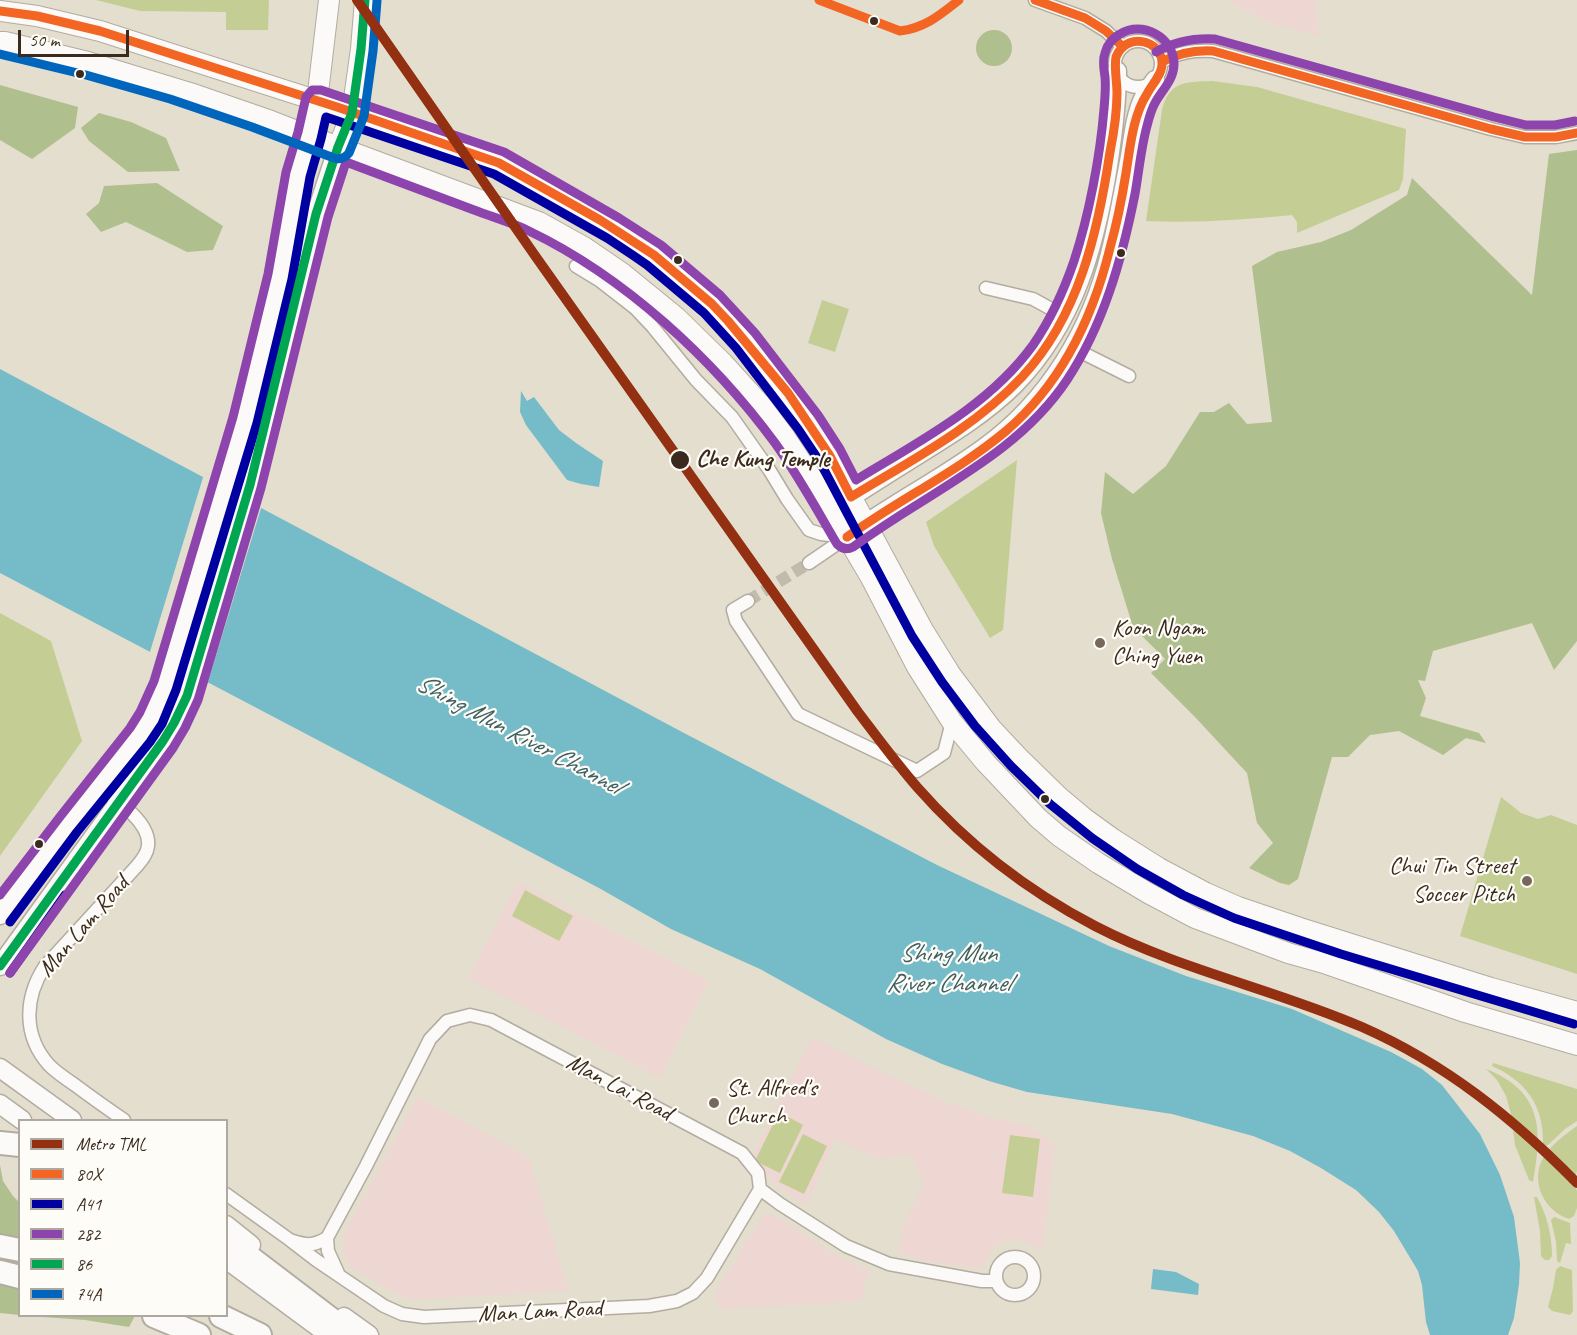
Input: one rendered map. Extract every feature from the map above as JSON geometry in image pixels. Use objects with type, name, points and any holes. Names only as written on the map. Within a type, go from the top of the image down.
[{"type":"highway","points":[[0,1143],[18,1145]]},
{"type":"highway","points":[[228,1241],[352,1335]]},
{"type":"highway","points":[[0,1246],[18,1250]]},
{"type":"highway","points":[[0,1272],[18,1276]]},
{"type":"highway","points":[[156,1317],[200,1335]]},
{"type":"highway","points":[[223,1317],[260,1335]]},
{"type":"main road","points":[[0,915],[140,735],[151,718],[165,685],[230,474],[280,276],[298,174],[317,102],[330,0]]},
{"type":"main road","points":[[0,966],[163,741],[187,696],[250,485],[316,214],[352,112],[365,0]]},
{"type":"main road","points":[[0,11],[37,16],[100,31],[352,112],[499,164],[613,228],[654,255],[712,304],[745,340],[808,422],[826,450],[936,653],[991,728],[1059,796],[1137,855],[1183,882],[1238,907],[1577,1012]]},
{"type":"main road","points":[[0,42],[99,65],[190,93],[310,135],[539,222],[594,254],[622,273],[640,300],[676,317],[723,363],[761,405],[791,445],[831,510],[871,578],[917,667],[952,722],[986,763],[1038,818],[1059,836],[1098,863],[1195,918],[1288,953],[1328,964],[1465,1012],[1577,1045]]},
{"type":"main road","points":[[831,510],[986,410],[1039,357],[1056,332],[1082,277],[1092,245],[1115,123],[1116,71]]},
{"type":"main road","points":[[847,537],[964,462],[1007,431],[1037,400],[1059,372],[1089,316],[1105,274],[1135,128],[1143,99],[1155,80]]},
{"type":"main road","points":[[1546,1004],[1577,1020]]},
{"type":"main road","points":[[0,1068],[71,1119]]},
{"type":"main road","points":[[0,1104],[21,1119]]},
{"type":"main road","points":[[228,1228],[369,1335]]},
{"type":"main road","points":[[228,1260],[329,1335]]},
{"type":"street","points":[[1035,0],[1085,18],[1106,31],[1123,47]]},
{"type":"street","points":[[1135,41],[1144,41],[1156,50],[1162,62],[1155,80],[1145,86],[1132,86],[1124,81],[1116,71],[1116,58],[1123,47],[1135,41]]},
{"type":"street","points":[[1162,62],[1173,55],[1198,50],[1213,51],[1526,137],[1556,137],[1577,133]]},
{"type":"street","points":[[576,266],[640,300],[652,326],[696,380],[732,417],[809,530],[847,537]]},
{"type":"street","points":[[986,288],[1033,299],[1064,316]]},
{"type":"street","points":[[628,320],[640,300]]},
{"type":"street","points":[[1073,348],[1129,376]]},
{"type":"street","points":[[809,563],[847,537]]},
{"type":"street","points":[[748,601],[733,610],[736,621],[798,714],[916,771],[944,753],[952,722]]},
{"type":"street","name":"Man Lam Road","points":[[98,787],[118,801],[137,819],[146,832],[148,840],[146,853],[136,867],[45,966],[37,978],[31,996],[29,1019],[36,1044],[50,1065],[123,1119]]},
{"type":"street","name":"Man Lai Road","points":[[327,1238],[430,1040],[447,1021],[470,1015],[491,1020],[742,1153],[758,1173],[760,1189]]},
{"type":"street","points":[[760,1189],[846,1246],[889,1264],[982,1281],[996,1281]]},
{"type":"street","name":"Man Lam Road","points":[[228,1195],[316,1260],[393,1311],[424,1317],[649,1306],[677,1301],[693,1293],[707,1278],[760,1189]]},
{"type":"street","points":[[290,1239],[317,1244],[327,1238],[328,1251],[339,1276]]},
{"type":"shaded area","points":[[1230,0],[1315,0],[1319,36],[1268,22]]},
{"type":"shaded area","points":[[518,882],[709,981],[660,1078],[468,978]]},
{"type":"shaded area","points":[[812,1037],[946,1102],[989,1117],[1031,1127],[1055,1144],[1042,1252],[1028,1243],[1009,1239],[994,1248],[982,1269],[922,1260],[898,1253],[904,1225],[923,1185],[912,1154],[880,1160],[835,1138],[806,1206],[750,1161]]},
{"type":"shaded area","points":[[418,1097],[529,1157],[568,1291],[406,1299],[350,1267],[343,1251],[348,1227]]},
{"type":"shaded area","points":[[764,1214],[771,1214],[841,1258],[869,1270],[861,1301],[720,1309],[715,1297],[721,1283]]},
{"type":"green space","points":[[96,0],[269,0],[268,30],[226,30],[226,12],[140,11]]},
{"type":"green space","points":[[994,30],[1007,35],[1012,48],[1007,61],[994,66],[981,61],[976,48],[981,35]]},
{"type":"green space","points":[[1212,81],[1257,87],[1406,129],[1403,179],[1399,190],[1297,233],[1297,222],[1292,215],[1219,221],[1146,221],[1165,100],[1174,88],[1180,85]]},
{"type":"green space","points":[[0,85],[78,107],[75,128],[32,159],[0,140]]},
{"type":"green space","points":[[99,113],[131,122],[166,138],[180,171],[128,172],[89,141],[81,128]]},
{"type":"green space","points":[[1577,150],[1577,641],[1554,670],[1532,623],[1433,651],[1425,681],[1418,680],[1426,698],[1420,716],[1479,733],[1486,743],[1466,738],[1443,755],[1399,731],[1370,735],[1348,757],[1332,757],[1298,879],[1289,885],[1280,883],[1249,868],[1273,843],[1257,823],[1247,773],[1151,673],[1165,659],[1133,627],[1112,559],[1101,513],[1105,472],[1133,494],[1166,466],[1200,412],[1214,412],[1229,403],[1247,424],[1272,422],[1252,266],[1277,252],[1321,242],[1351,230],[1407,195],[1412,178],[1532,295],[1549,154]]},
{"type":"green space","points":[[157,183],[223,226],[213,250],[187,252],[126,222],[101,232],[86,214],[99,203],[104,186]]},
{"type":"green space","points":[[822,300],[849,309],[835,352],[808,343]]},
{"type":"green space","points":[[1017,460],[1003,630],[990,638],[934,546],[926,522]]},
{"type":"green space","points":[[0,613],[51,641],[82,741],[0,856]]},
{"type":"green space","name":"Chui Tin Street Soccer Pitch","points":[[1501,797],[1521,813],[1538,819],[1551,815],[1577,825],[1577,974],[1460,936]]},
{"type":"green space","points":[[525,890],[573,916],[559,941],[512,916]]},
{"type":"green space","points":[[1493,1063],[1577,1089],[1577,1121],[1544,1146],[1540,1118],[1531,1096],[1514,1079],[1492,1066]]},
{"type":"green space","points":[[1486,1069],[1505,1078],[1518,1088],[1528,1100],[1534,1114],[1538,1145],[1533,1182],[1529,1180],[1515,1145],[1506,1096],[1497,1080]]},
{"type":"green space","points":[[779,1112],[803,1125],[780,1173],[755,1161]]},
{"type":"green space","points":[[1577,1126],[1577,1171],[1574,1182],[1577,1191],[1577,1208],[1574,1216],[1569,1219],[1560,1215],[1546,1203],[1538,1177],[1539,1167],[1546,1153],[1558,1140]]},
{"type":"green space","points":[[803,1134],[827,1146],[804,1194],[779,1182]]},
{"type":"green space","points":[[1010,1135],[1040,1139],[1033,1197],[1002,1193]]},
{"type":"green space","points":[[0,1165],[3,1181],[18,1201],[18,1315],[0,1313]]},
{"type":"green space","points":[[1534,1197],[1537,1197],[1541,1204],[1548,1226],[1552,1256],[1549,1260],[1541,1256],[1540,1231]]},
{"type":"green space","points":[[1554,1217],[1570,1223],[1571,1244],[1566,1243],[1560,1263],[1557,1261],[1551,1220]]},
{"type":"green space","points":[[1560,1266],[1572,1270],[1573,1311],[1570,1315],[1552,1311],[1548,1307],[1556,1270]]},
{"type":"green space","points":[[43,1317],[134,1317],[129,1327],[85,1320]]},
{"type":"water","name":"Shing Mun River Channel","points":[[0,369],[937,865],[1109,946],[1186,976],[1292,1009],[1391,1052],[1422,1069],[1442,1085],[1480,1134],[1500,1175],[1514,1217],[1520,1263],[1519,1284],[1514,1318],[1508,1335],[1430,1335],[1418,1271],[1394,1231],[1379,1212],[1356,1190],[1290,1151],[1253,1136],[1172,1114],[1027,1092],[942,1064],[886,1039],[760,969],[671,929],[599,888],[0,573]]},
{"type":"water","points":[[521,391],[527,401],[534,397],[559,430],[603,461],[599,487],[567,480],[526,425],[520,412]]},
{"type":"water","points":[[1153,1269],[1176,1272],[1199,1284],[1198,1295],[1151,1289]]},
{"type":"pier","points":[[204,474],[262,505],[207,685],[149,655]]},
{"type":"tunnel","points":[[748,601],[809,563]]},
{"type":"metro line","name":"TML","points":[[357,0],[858,712],[909,778],[956,828],[1022,882],[1095,926],[1160,955],[1295,1001],[1362,1027],[1422,1058],[1477,1094],[1528,1136],[1577,1183]]},
{"type":"transit line","name":"86","points":[[0,966],[163,741],[187,696],[250,485],[316,214],[352,113],[365,0]]},
{"type":"transit line","name":"80X","points":[[819,0],[900,31],[925,24],[959,0]]},
{"type":"transit line","name":"80X","points":[[1035,0],[1085,18],[1106,31],[1123,47]]},
{"type":"transit line","name":"74A","points":[[0,54],[170,99],[340,159],[349,153],[364,116],[377,1]]},
{"type":"transit line","name":"80X","points":[[0,11],[37,16],[100,31],[340,108],[499,163],[600,220],[654,255],[712,304],[728,321],[788,393],[830,456],[851,497],[962,428],[1003,395],[1042,353],[1072,300],[1092,242],[1115,122],[1116,57],[1129,43],[1138,41],[1153,46],[1159,52],[1162,60],[1161,70],[1142,102],[1135,122],[1113,239],[1103,274],[1084,324],[1059,371],[1026,412],[987,446],[847,537]]},
{"type":"transit line","name":"282","points":[[0,895],[130,728],[154,681],[233,417],[268,274],[286,172],[306,97],[312,90],[321,90],[504,152],[619,218],[661,245],[720,295],[755,333],[818,415],[840,449],[856,480],[928,437],[974,405],[1015,367],[1033,345],[1046,325],[1061,293],[1074,261],[1084,225],[1100,147],[1105,93],[1104,59],[1107,47],[1120,34],[1138,29],[1155,34],[1169,46],[1173,54],[1173,70],[1170,80],[1149,117],[1135,194],[1118,267],[1101,314],[1080,359],[1067,380],[1035,419],[998,451],[849,548],[843,548],[837,544],[792,467],[751,412],[695,351],[633,296],[565,250],[522,228],[346,162],[328,217],[261,488],[198,700],[173,748],[10,973]]},
{"type":"transit line","name":"282","points":[[1156,52],[1185,41],[1215,39],[1526,125],[1555,125],[1575,121]]},
{"type":"transit line","name":"80X","points":[[1162,62],[1186,53],[1213,51],[1525,137],[1556,137],[1577,133]]},
{"type":"transit line","name":"A41","points":[[10,922],[77,832],[150,742],[162,724],[176,690],[257,423],[292,279],[310,177],[326,117],[494,174],[607,238],[647,265],[704,313],[736,348],[798,429],[820,462],[912,636],[942,682],[975,726],[1011,766],[1050,804],[1092,838],[1137,869],[1183,895],[1234,918],[1341,954],[1574,1024]]},
{"type":"transit line","name":"A41","points":[[10,973],[65,895]]},
{"type":"place","name":"Che Kung Temple","points":[[680,460]]},
{"type":"place","name":"Koon Ngam Ching Yuen","points":[[1100,643]]},
{"type":"place","name":"Chui Tin Street Soccer Pitch","points":[[1527,881]]},
{"type":"place","name":"St. Alfred's Church","points":[[714,1103]]}]
